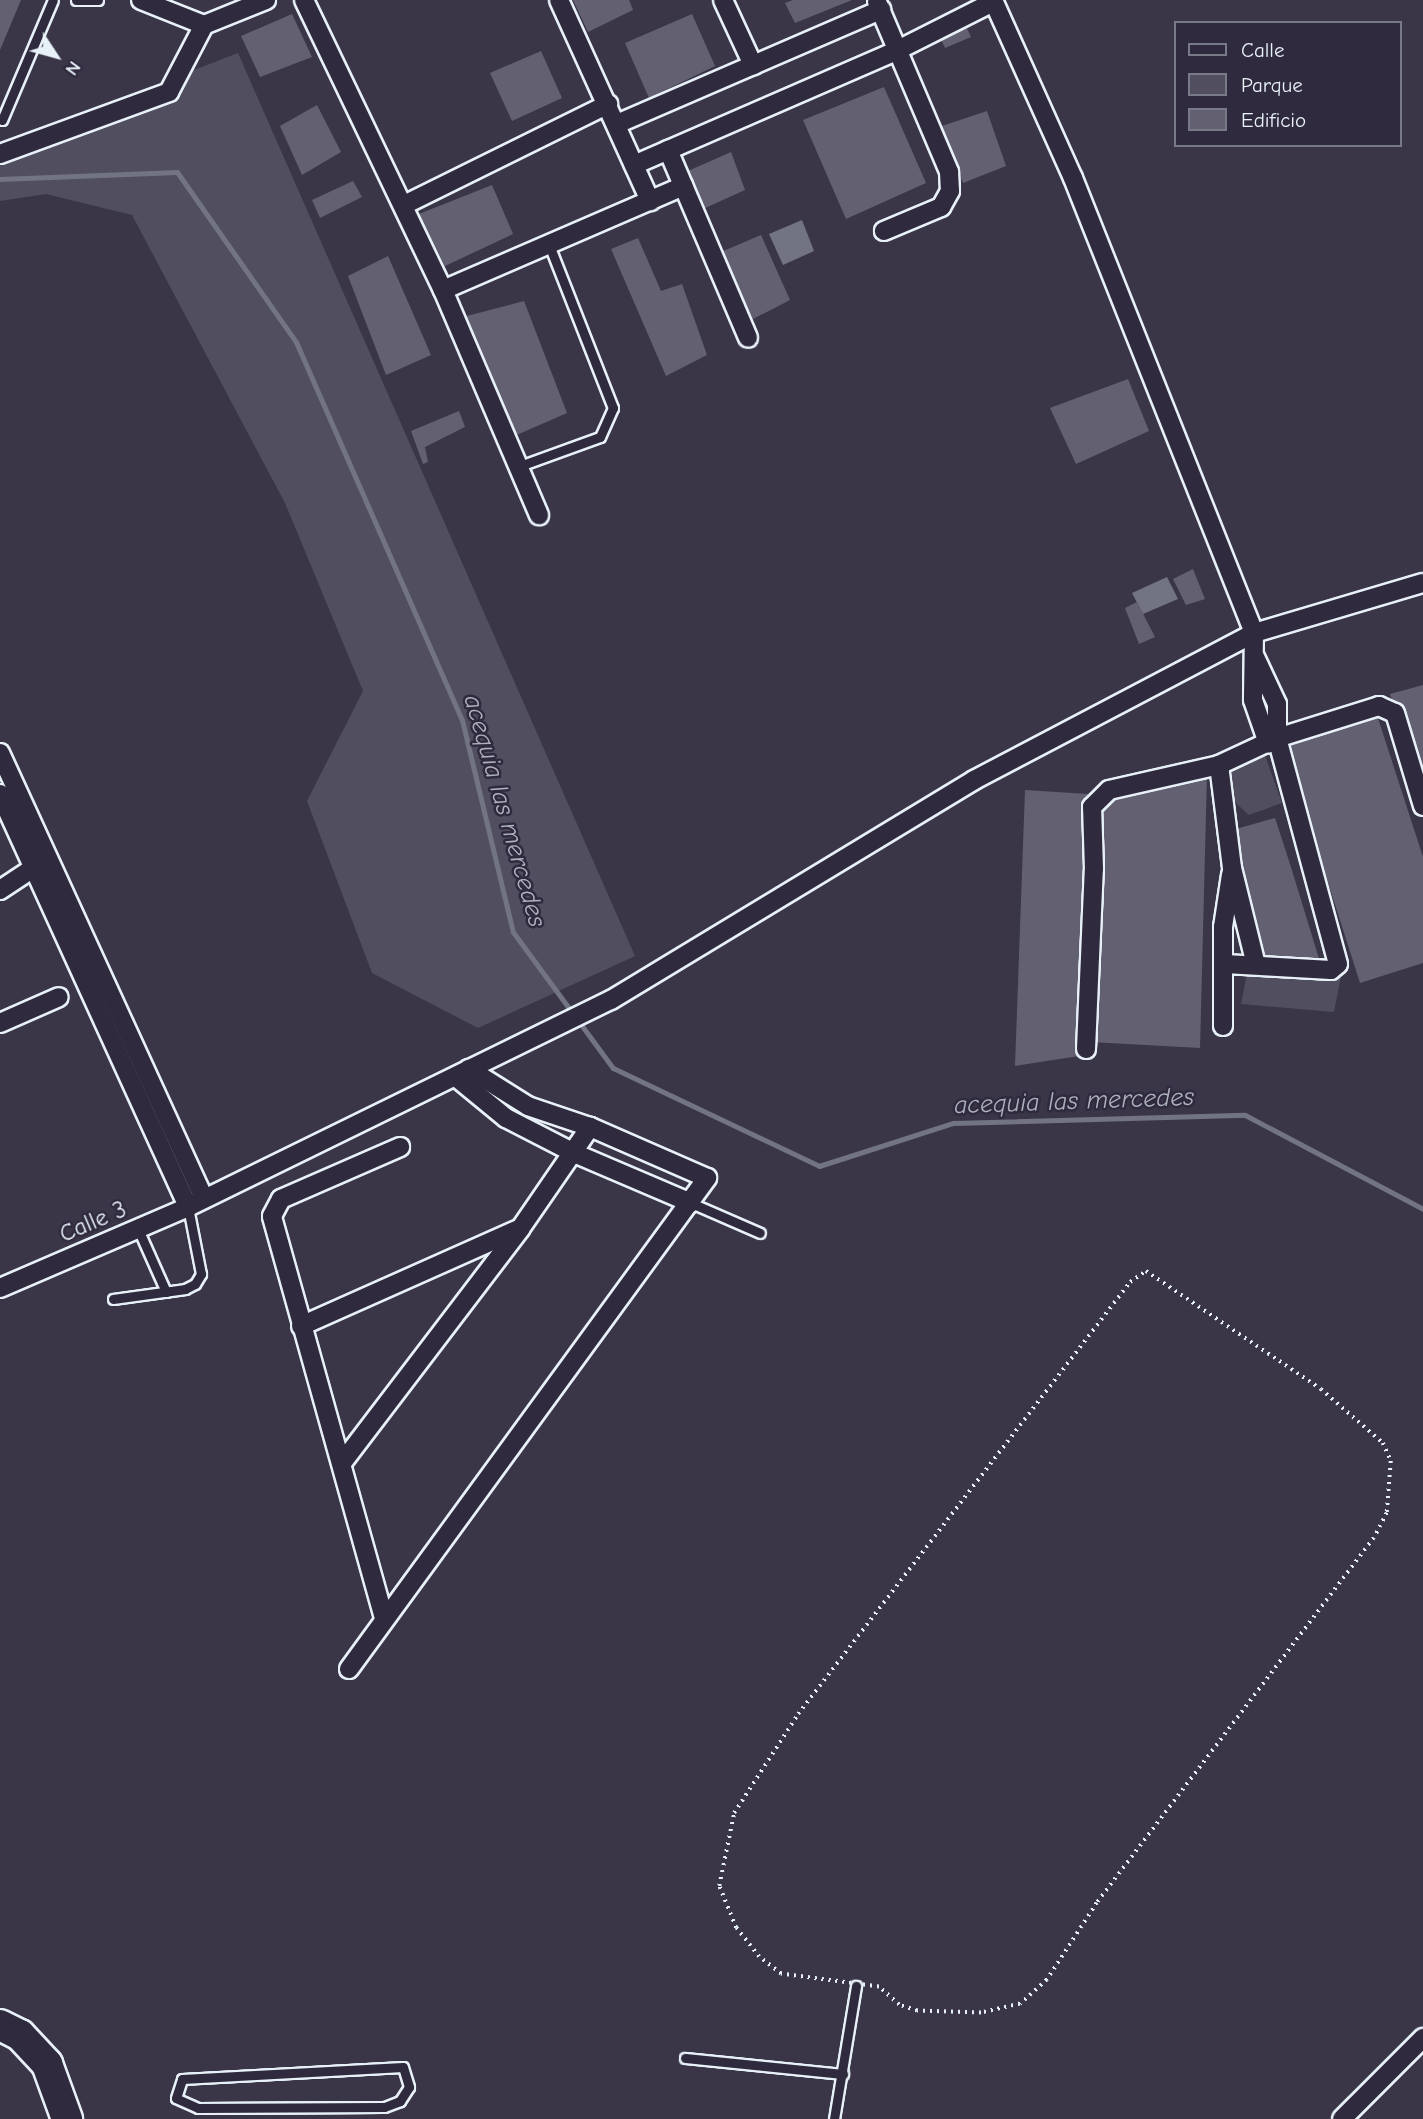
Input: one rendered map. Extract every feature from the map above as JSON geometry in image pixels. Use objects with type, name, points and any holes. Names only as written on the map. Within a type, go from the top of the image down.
[{"type":"highway","points":[[0,2025],[20,2035],[47,2064],[72,2116]]},
{"type":"street","points":[[141,0],[204,25]]},
{"type":"street","points":[[0,154],[169,92],[204,25],[266,0]]},
{"type":"street","points":[[304,0],[443,290],[516,467],[539,515]]},
{"type":"street","points":[[559,0],[650,201]]},
{"type":"street","points":[[723,0],[753,65]]},
{"type":"street","points":[[634,165],[898,50],[993,1],[1073,178],[1254,633],[1255,657],[1278,704],[1273,740],[1338,964],[1331,970],[1224,964]]},
{"type":"street","points":[[617,124],[753,65],[878,5],[949,172],[950,191],[940,206],[884,231]]},
{"type":"street","points":[[404,205],[608,104]]},
{"type":"street","points":[[668,150],[748,338]]},
{"type":"street","points":[[443,290],[683,187]]},
{"type":"street","name":"Calle 3","points":[[0,1288],[196,1203],[611,1000],[974,780],[1254,633],[1423,583]]},
{"type":"street","points":[[1086,1049],[1094,869],[1092,807],[1109,790],[1219,765],[1273,740],[1378,706],[1395,713],[1423,806]]},
{"type":"street","points":[[0,753],[44,870],[196,1203]]},
{"type":"street","points":[[1219,765],[1232,868],[1256,965]]},
{"type":"street","points":[[0,794],[44,870]]},
{"type":"street","points":[[1223,1026],[1223,927],[1232,868]]},
{"type":"street","points":[[4,888],[44,870]]},
{"type":"street","points":[[0,1023],[59,997]]},
{"type":"street","points":[[349,1669],[707,1178],[590,1127],[528,1106],[462,1073]]},
{"type":"street","points":[[462,1073],[506,1118],[574,1153],[691,1203]]},
{"type":"street","points":[[342,1463],[520,1229],[590,1127]]},
{"type":"street","points":[[384,1618],[272,1216],[274,1206],[281,1199],[400,1147]]},
{"type":"street","points":[[301,1326],[520,1229]]},
{"type":"street","points":[[1342,2119],[1423,2038]]},
{"type":"lane","points":[[2,120],[53,0]]},
{"type":"lane","points":[[76,0],[98,0]]},
{"type":"lane","points":[[516,467],[600,437],[612,408],[549,244]]},
{"type":"lane","points":[[113,1299],[186,1289],[201,1274],[196,1203]]},
{"type":"lane","points":[[691,1203],[760,1233]]},
{"type":"lane","points":[[138,1229],[166,1292]]},
{"type":"lane","points":[[834,2119],[856,1986]]},
{"type":"lane","points":[[685,2058],[843,2074]]},
{"type":"lane","points":[[403,2067],[407,2075],[409,2087],[400,2101],[384,2107],[278,2115],[198,2108],[180,2102],[175,2089],[182,2079],[195,2078],[403,2067]]},
{"type":"path","points":[[1146,1271],[1321,1390],[1382,1443],[1391,1461],[1387,1513],[1374,1538],[1035,1991],[1002,2011],[917,2011],[899,2004],[885,1990],[856,1986],[780,1974],[759,1957],[736,1928],[719,1886],[734,1813],[798,1714],[1121,1293],[1140,1272],[1146,1271]]},
{"type":"green space","points":[[238,53],[635,956],[478,1028],[372,973],[307,801],[363,691],[285,503],[132,215],[46,194],[0,201],[0,145]]},
{"type":"green space","points":[[1263,750],[1282,803],[1249,815],[1225,793],[1233,780],[1223,770]]},
{"type":"green space","points":[[1249,963],[1341,976],[1334,1012],[1241,1004]]},
{"type":"water","points":[[802,220],[814,251],[783,265],[769,234]]},
{"type":"water","points":[[1167,577],[1178,599],[1143,614],[1132,593]]},
{"type":"building","points":[[0,0],[21,0],[0,50]]},
{"type":"building","points":[[573,0],[629,0],[633,10],[588,32]]},
{"type":"building","points":[[793,0],[852,0],[795,23],[785,3]]},
{"type":"building","points":[[292,14],[312,57],[260,77],[241,36]]},
{"type":"building","points":[[692,14],[715,66],[649,98],[625,43]]},
{"type":"building","points":[[967,28],[971,37],[945,48],[941,39]]},
{"type":"building","points":[[541,51],[562,98],[512,121],[490,73]]},
{"type":"building","points":[[884,87],[926,183],[846,219],[803,120]]},
{"type":"building","points":[[317,105],[341,152],[302,175],[280,126]]},
{"type":"building","points":[[987,111],[1006,166],[963,183],[942,126]]},
{"type":"building","points":[[731,152],[745,190],[703,209],[688,171]]},
{"type":"building","points":[[353,181],[362,197],[320,218],[312,200]]},
{"type":"building","points":[[492,185],[513,234],[445,266],[419,214]]},
{"type":"building","points":[[761,235],[790,300],[753,319],[721,252]]},
{"type":"building","points":[[638,238],[661,291],[682,284],[707,355],[666,376],[611,249]]},
{"type":"building","points":[[388,256],[431,355],[386,375],[348,276]]},
{"type":"building","points":[[524,301],[567,413],[512,437],[463,317]]},
{"type":"building","points":[[1128,379],[1149,431],[1076,464],[1050,408]]},
{"type":"building","points":[[459,411],[465,427],[425,447],[428,462],[423,464],[411,431]]},
{"type":"building","points":[[1193,569],[1205,599],[1186,605],[1173,579]]},
{"type":"building","points":[[1137,602],[1155,637],[1139,644],[1125,608]]},
{"type":"building","points":[[1423,685],[1423,801],[1390,694]]},
{"type":"building","points":[[1376,712],[1423,857],[1423,963],[1360,983],[1282,738]]},
{"type":"building","points":[[1207,774],[1200,1048],[1091,1042],[1102,800]]},
{"type":"building","points":[[1025,790],[1088,794],[1083,1017],[1079,1056],[1015,1066]]},
{"type":"building","points":[[1275,818],[1320,962],[1263,964],[1258,927],[1229,831]]},
{"type":"waterway","name":"acequia las mercedes","points":[[0,179],[177,172],[296,342],[462,720],[513,932],[613,1068],[819,1166],[953,1123],[1245,1115],[1423,1209]]}]
